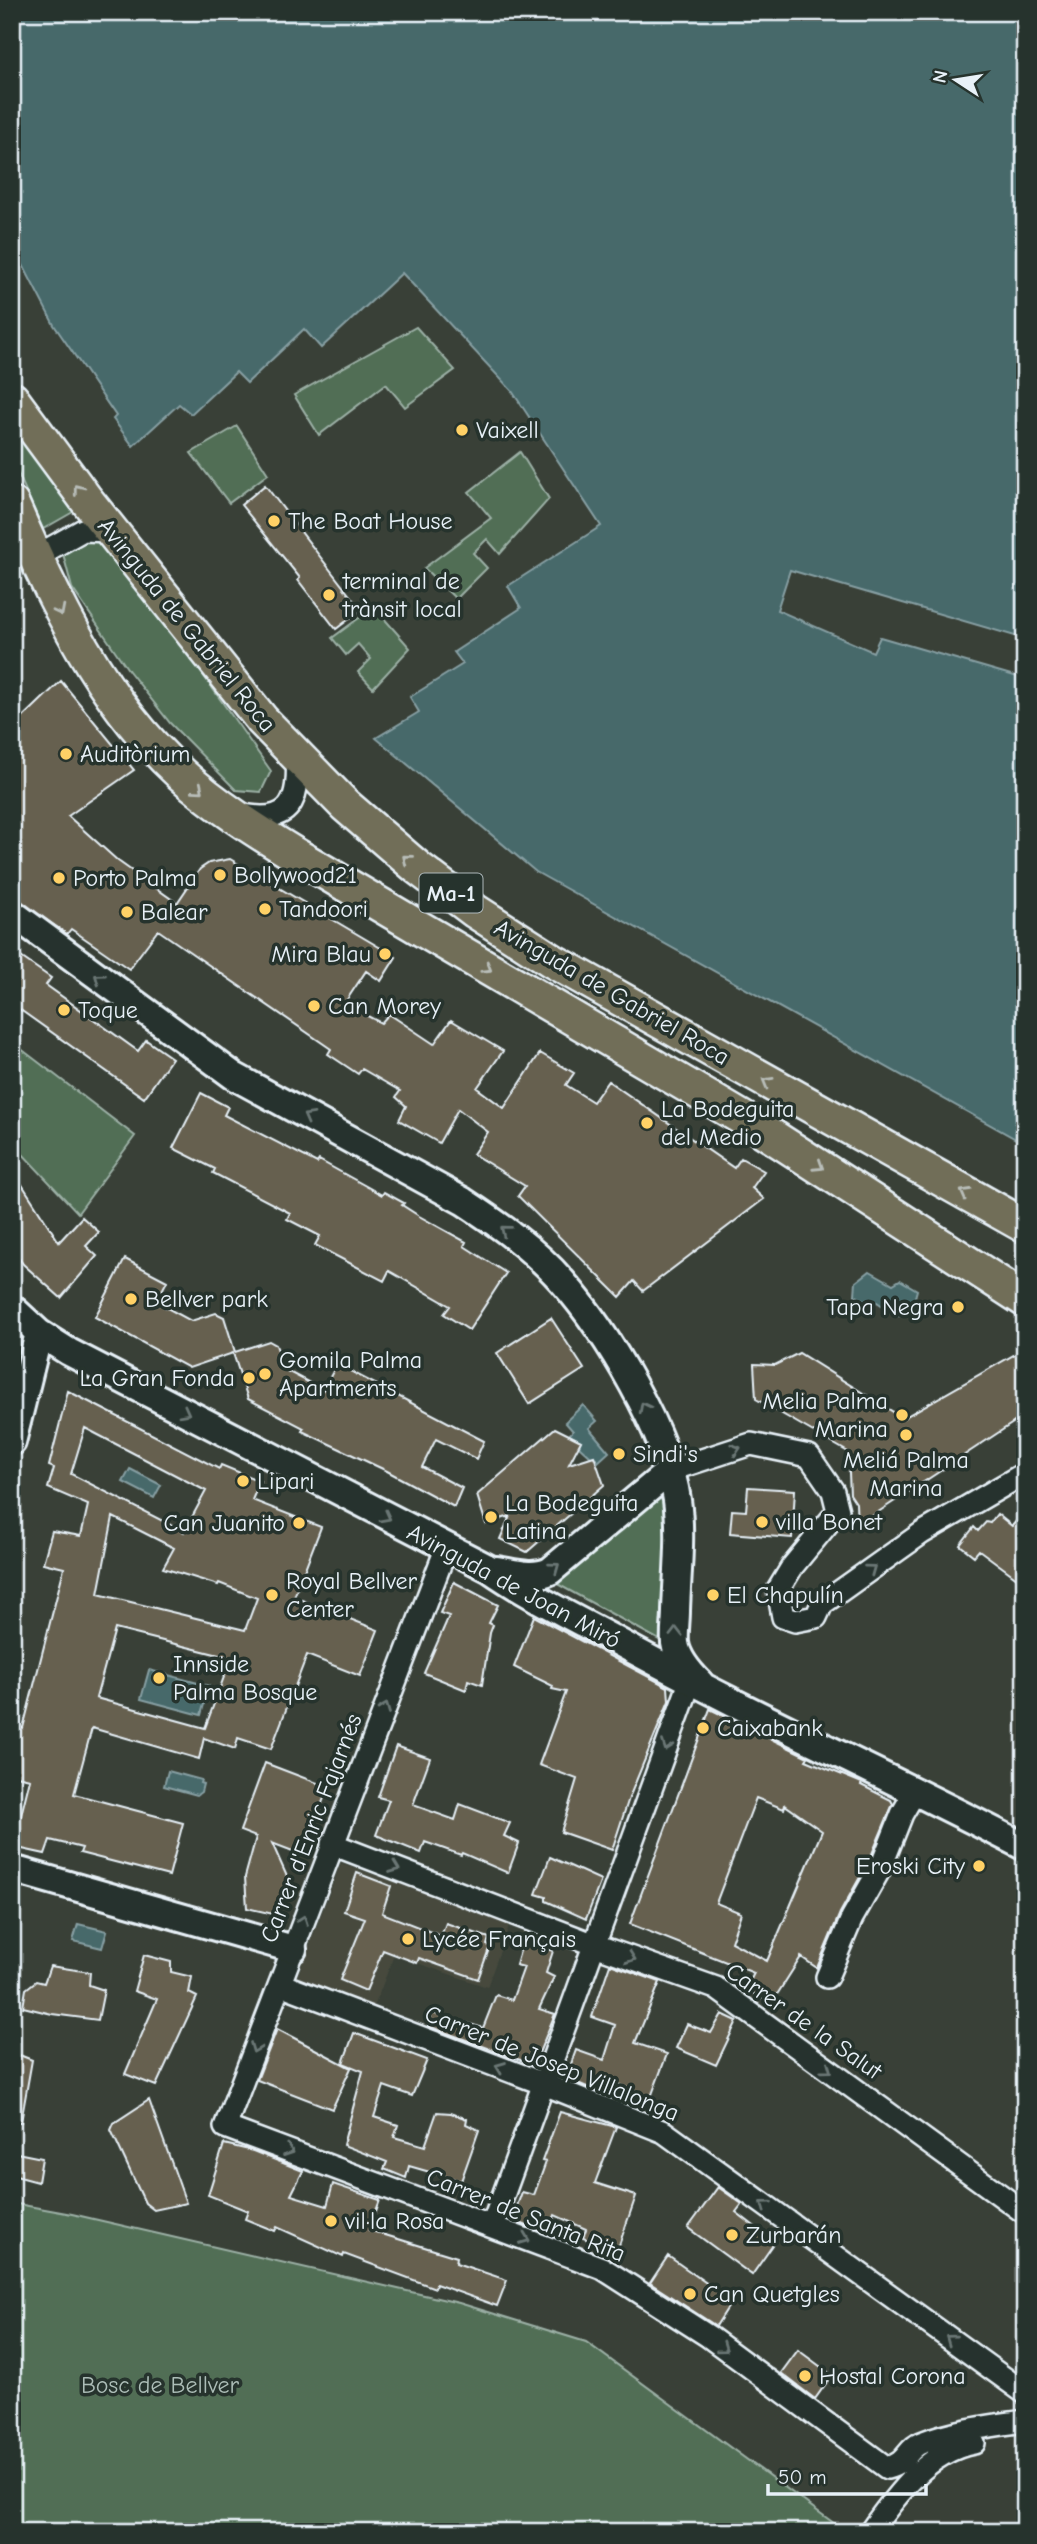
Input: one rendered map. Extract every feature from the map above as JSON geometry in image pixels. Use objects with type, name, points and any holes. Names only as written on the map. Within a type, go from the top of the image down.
[{"type":"highway","name":"Avinguda de Gabriel Roca","points":[[12,399],[57,462],[232,684],[297,758],[380,837],[455,897],[514,937],[594,985],[1025,1226]]},
{"type":"highway","name":"Avinguda de Gabriel Roca","points":[[12,504],[40,570],[88,660],[133,723],[182,774],[230,812],[328,874],[761,1129],[1025,1300]]},
{"type":"street","points":[[40,570],[45,555],[51,548],[83,530],[111,531]]},
{"type":"street","points":[[230,812],[260,818],[277,816],[288,808],[298,777],[297,758]]},
{"type":"street","points":[[12,913],[234,1076],[463,1201],[498,1224],[532,1252],[561,1280],[590,1315],[653,1424],[671,1470],[678,1502],[675,1643],[699,1686],[595,1945],[492,2226]]},
{"type":"street","name":"Avinguda de Joan Miró","points":[[12,1308],[39,1332],[69,1352],[489,1569],[522,1591],[699,1686],[916,1790],[1025,1847]]},
{"type":"street","points":[[13,1437],[39,1332]]},
{"type":"street","points":[[489,1569],[531,1576],[550,1572],[671,1470],[751,1444],[809,1456],[833,1491],[838,1511],[792,1567],[778,1590],[783,1617],[795,1621],[816,1617],[822,1604],[922,1533],[1025,1473]]},
{"type":"street","name":"Carrer d'Enric Fajarnés","points":[[225,2127],[446,1549]]},
{"type":"street","points":[[827,1977],[852,1918],[881,1867],[902,1814],[916,1790]]},
{"type":"street","name":"Carrer de la Salut","points":[[332,1844],[595,1945],[716,1988],[1025,2213]]},
{"type":"street","points":[[12,1868],[293,1949]]},
{"type":"street","name":"Carrer de Josep Villalonga","points":[[280,1984],[664,2132],[1025,2393]]},
{"type":"street","name":"Carrer de Santa Rita","points":[[225,2127],[602,2268],[708,2336],[887,2468],[900,2465],[918,2444],[944,2435],[1025,2421]]},
{"type":"street","points":[[870,2532],[904,2487],[948,2450],[1025,2434]]},
{"type":"shaded area","name":"Lycée Français","points":[[341,1863],[510,1923],[487,1987],[394,1955],[374,2007],[297,1977]]},
{"type":"green space","points":[[416,327],[455,370],[405,407],[386,384],[319,435],[294,395]]},
{"type":"green space","points":[[12,421],[73,512],[43,529],[12,460]]},
{"type":"green space","points":[[237,426],[268,474],[229,503],[191,453]]},
{"type":"green space","points":[[520,452],[549,499],[500,554],[487,539],[473,553],[487,568],[456,599],[424,568],[491,518],[469,492]]},
{"type":"green space","points":[[95,534],[181,644],[271,771],[261,792],[236,790],[170,723],[129,671],[72,588],[61,546]]},
{"type":"green space","points":[[374,607],[410,648],[373,688],[358,672],[371,659],[358,644],[346,655],[332,638]]},
{"type":"green space","points":[[12,1042],[135,1136],[78,1213],[18,1149],[12,1138]]},
{"type":"green space","points":[[671,1470],[663,1642],[541,1575]]},
{"type":"green space","name":"Bosc de Bellver","points":[[12,2203],[72,2214],[459,2303],[586,2342],[846,2532],[12,2532]]},
{"type":"water","points":[[31,12],[1025,12],[1025,639],[790,570],[777,610],[873,652],[880,637],[1025,679],[1025,1144],[536,872],[376,738],[419,712],[410,697],[463,664],[454,652],[521,608],[508,586],[601,526],[512,391],[402,273],[321,348],[304,329],[247,383],[236,372],[191,414],[179,404],[133,446],[113,419],[116,416],[54,325],[12,244],[12,21]]},
{"type":"water","points":[[870,1271],[893,1284],[900,1280],[917,1290],[912,1308],[898,1316],[877,1302],[870,1304],[855,1295],[856,1282]]},
{"type":"water","points":[[583,1405],[597,1421],[589,1428],[609,1452],[598,1462],[579,1446],[581,1441],[569,1435],[573,1431],[565,1422]]},
{"type":"water","points":[[130,1469],[161,1485],[154,1498],[123,1482]]},
{"type":"water","points":[[149,1670],[209,1686],[201,1715],[141,1699]]},
{"type":"water","points":[[168,1771],[201,1780],[201,1792],[197,1795],[164,1786]]},
{"type":"water","points":[[78,1924],[107,1931],[102,1948],[73,1941]]},
{"type":"building","points":[[265,485],[361,610],[336,629],[298,580],[300,578],[241,505]]},
{"type":"building","points":[[61,681],[134,770],[68,816],[118,861],[177,903],[200,869],[209,863],[230,859],[396,957],[381,981],[366,971],[344,1004],[381,1023],[389,1014],[434,1044],[451,1020],[503,1051],[477,1088],[504,1108],[540,1053],[574,1073],[566,1085],[593,1102],[608,1081],[734,1168],[741,1158],[764,1171],[752,1188],[764,1199],[643,1291],[634,1281],[620,1297],[518,1196],[525,1186],[473,1154],[488,1132],[458,1109],[439,1143],[399,1120],[406,1106],[396,1097],[400,1091],[362,1069],[358,1074],[328,1054],[331,1049],[158,930],[129,969],[71,929],[67,934],[14,898],[12,728]]},
{"type":"building","points":[[18,955],[51,978],[46,985],[138,1051],[146,1040],[172,1058],[144,1098],[12,1004],[12,964]]},
{"type":"building","points":[[201,1093],[228,1107],[224,1115],[317,1163],[319,1160],[382,1195],[384,1192],[404,1203],[402,1205],[419,1216],[466,1242],[464,1246],[506,1273],[469,1330],[444,1314],[450,1306],[389,1271],[384,1281],[315,1245],[320,1236],[287,1219],[290,1213],[213,1173],[215,1169],[173,1148]]},
{"type":"building","points":[[12,1169],[59,1242],[82,1217],[99,1232],[86,1246],[97,1256],[61,1298],[23,1264],[12,1248]]},
{"type":"building","points":[[125,1259],[167,1281],[156,1302],[191,1321],[216,1313],[224,1317],[235,1352],[269,1341],[276,1345],[285,1370],[323,1390],[337,1364],[484,1441],[476,1459],[436,1439],[422,1467],[462,1488],[454,1507],[387,1471],[302,1431],[304,1428],[248,1399],[233,1353],[189,1368],[95,1317]]},
{"type":"building","points":[[551,1318],[584,1369],[529,1404],[497,1353]]},
{"type":"building","name":"Meliá Palma Marina","points":[[1019,1352],[1025,1367],[1025,1415],[857,1526],[856,1503],[850,1494],[848,1452],[756,1399],[754,1364],[775,1365],[799,1353],[903,1418]]},
{"type":"building","points":[[68,1391],[219,1469],[221,1465],[260,1481],[252,1500],[321,1527],[294,1597],[378,1630],[360,1676],[307,1655],[271,1749],[238,1738],[235,1749],[204,1738],[199,1759],[92,1728],[74,1794],[183,1823],[169,1876],[80,1853],[82,1848],[50,1840],[45,1854],[13,1847],[30,1779],[12,1775],[12,1731],[17,1732],[18,1727],[23,1728],[64,1568],[43,1563],[52,1531],[81,1536],[88,1505],[48,1488],[54,1468],[49,1466]],"holes":[[[85,1428],[206,1491],[184,1532],[71,1474]],[[113,1517],[174,1548],[163,1568],[218,1585],[219,1583],[257,1598],[245,1630],[98,1594]],[[115,1629],[231,1658],[205,1728],[96,1698]]]},
{"type":"building","points":[[555,1428],[581,1441],[569,1464],[594,1456],[604,1485],[527,1552],[500,1539],[510,1516],[486,1524],[477,1495]]},
{"type":"building","name":"villa Bonet","points":[[748,1487],[795,1490],[792,1538],[730,1533],[732,1510],[746,1511]]},
{"type":"building","points":[[1025,1511],[1025,1584],[979,1550],[974,1556],[960,1545],[974,1527],[978,1531],[997,1514],[1012,1526]]},
{"type":"building","points":[[454,1582],[498,1605],[489,1623],[493,1625],[482,1685],[468,1680],[466,1690],[424,1673],[449,1616],[440,1613]]},
{"type":"building","points":[[534,1616],[668,1687],[669,1701],[629,1798],[612,1850],[561,1832],[577,1779],[539,1765],[566,1692],[552,1689],[553,1686],[514,1667]]},
{"type":"building","points":[[710,1709],[808,1757],[806,1760],[862,1783],[861,1785],[891,1800],[893,1804],[869,1861],[840,1913],[817,1968],[801,1957],[771,2004],[746,1989],[754,1973],[630,1924]],"holes":[[[756,1798],[784,1809],[785,1805],[822,1831],[767,1961],[731,1942],[741,1913],[716,1903]]]},
{"type":"building","points":[[396,1746],[430,1758],[413,1805],[455,1820],[460,1804],[510,1823],[504,1836],[519,1843],[508,1873],[462,1853],[461,1855],[425,1842],[421,1853],[376,1835],[389,1800],[378,1797]]},
{"type":"building","points":[[265,1763],[328,1787],[303,1855],[272,1843],[293,1890],[273,1914],[247,1908],[245,1877],[256,1837],[240,1831]]},
{"type":"building","points":[[550,1857],[601,1880],[586,1919],[536,1894]]},
{"type":"building","points":[[357,1873],[391,1886],[382,1913],[441,1936],[446,1923],[489,1938],[487,1945],[490,1946],[478,1979],[419,1958],[417,1963],[383,1950],[366,1991],[340,1980],[365,1918],[344,1911]]},
{"type":"building","points":[[523,1941],[553,1951],[546,1973],[554,1977],[539,2009],[555,2014],[534,2065],[428,2026],[432,2013],[483,2028],[496,1995],[512,2000],[524,1967],[516,1965]]},
{"type":"building","points":[[144,1955],[171,1962],[171,1972],[192,1977],[189,1993],[197,1997],[156,2086],[125,2074],[157,1999],[134,1991]]},
{"type":"building","points":[[610,1964],[660,1982],[635,2043],[667,2054],[651,2097],[598,2077],[594,2090],[566,2078],[576,2050],[604,2060],[615,2025],[592,2017]]},
{"type":"building","points":[[50,1966],[90,1972],[89,1985],[104,1990],[98,2020],[23,2007],[26,1989],[36,1981],[44,1983]]},
{"type":"building","points":[[722,2014],[737,2021],[716,2065],[676,2048],[687,2024],[711,2033]]},
{"type":"building","points":[[277,2029],[351,2068],[332,2109],[257,2080]]},
{"type":"building","points":[[354,2033],[427,2060],[412,2096],[384,2086],[374,2117],[398,2125],[394,2137],[425,2146],[437,2112],[451,2113],[467,2119],[466,2124],[479,2130],[461,2181],[409,2166],[406,2178],[384,2169],[387,2162],[343,2145],[363,2071],[343,2063]]},
{"type":"building","points":[[12,2052],[32,2060],[21,2122],[12,2122]]},
{"type":"building","points":[[149,2100],[186,2203],[154,2210],[145,2203],[111,2130],[114,2123]]},
{"type":"building","points":[[560,2112],[616,2127],[595,2183],[636,2196],[617,2251],[583,2238],[586,2229],[555,2215],[548,2234],[512,2220],[522,2192],[534,2195],[546,2162],[542,2161]]},
{"type":"building","points":[[224,2144],[253,2151],[303,2171],[291,2195],[327,2206],[333,2184],[380,2200],[369,2230],[457,2257],[456,2263],[507,2280],[497,2306],[436,2284],[435,2288],[344,2254],[343,2257],[277,2227],[275,2231],[245,2219],[248,2211],[208,2195]]},
{"type":"building","points":[[12,2152],[42,2158],[38,2182],[12,2175]]},
{"type":"building","name":"Zurbarán","points":[[718,2187],[742,2204],[736,2212],[775,2242],[752,2275],[688,2228]]},
{"type":"building","name":"Can Quetgles","points":[[668,2256],[732,2301],[716,2326],[650,2283]]},
{"type":"building","name":"Hostal Corona","points":[[798,2350],[832,2375],[815,2399],[781,2373]]},
{"type":"place","name":"Vaixell","points":[[462,430]]},
{"type":"place","name":"The Boat House","points":[[274,521]]},
{"type":"place","name":"terminal de trànsit local","points":[[329,595]]},
{"type":"place","name":"Auditòrium","points":[[66,754]]},
{"type":"place","name":"Bollywood21","points":[[220,875]]},
{"type":"place","name":"Porto Palma","points":[[59,878]]},
{"type":"place","name":"Tandoori","points":[[265,909]]},
{"type":"place","name":"Balear","points":[[127,912]]},
{"type":"place","name":"Mira Blau","points":[[385,954]]},
{"type":"place","name":"Can Morey","points":[[314,1006]]},
{"type":"place","name":"Toque","points":[[64,1010]]},
{"type":"place","name":"La Bodeguita del Medio","points":[[647,1123]]},
{"type":"place","name":"Bellver park","points":[[131,1299]]},
{"type":"place","name":"Tapa Negra","points":[[958,1307]]},
{"type":"place","name":"Gomila Palma Apartments","points":[[265,1374]]},
{"type":"place","name":"La Gran Fonda","points":[[249,1378]]},
{"type":"place","name":"Melia Palma Marina","points":[[902,1415]]},
{"type":"place","name":"Meliá Palma Marina","points":[[906,1435]]},
{"type":"place","name":"Sindi's","points":[[619,1454]]},
{"type":"place","name":"Lipari","points":[[243,1481]]},
{"type":"place","name":"La Bodeguita Latina","points":[[491,1517]]},
{"type":"place","name":"villa Bonet","points":[[762,1522]]},
{"type":"place","name":"Can Juanito","points":[[299,1523]]},
{"type":"place","name":"Royal Bellver Center","points":[[272,1595]]},
{"type":"place","name":"El Chapulín","points":[[713,1595]]},
{"type":"place","name":"Innside Palma Bosque","points":[[159,1678]]},
{"type":"place","name":"Caixabank","points":[[703,1728]]},
{"type":"place","name":"Eroski City","points":[[979,1866]]},
{"type":"place","name":"Lycée Français","points":[[408,1939]]},
{"type":"place","name":"vil·la Rosa","points":[[331,2221]]},
{"type":"place","name":"Zurbarán","points":[[732,2235]]},
{"type":"place","name":"Can Quetgles","points":[[690,2294]]},
{"type":"place","name":"Hostal Corona","points":[[805,2376]]}]
